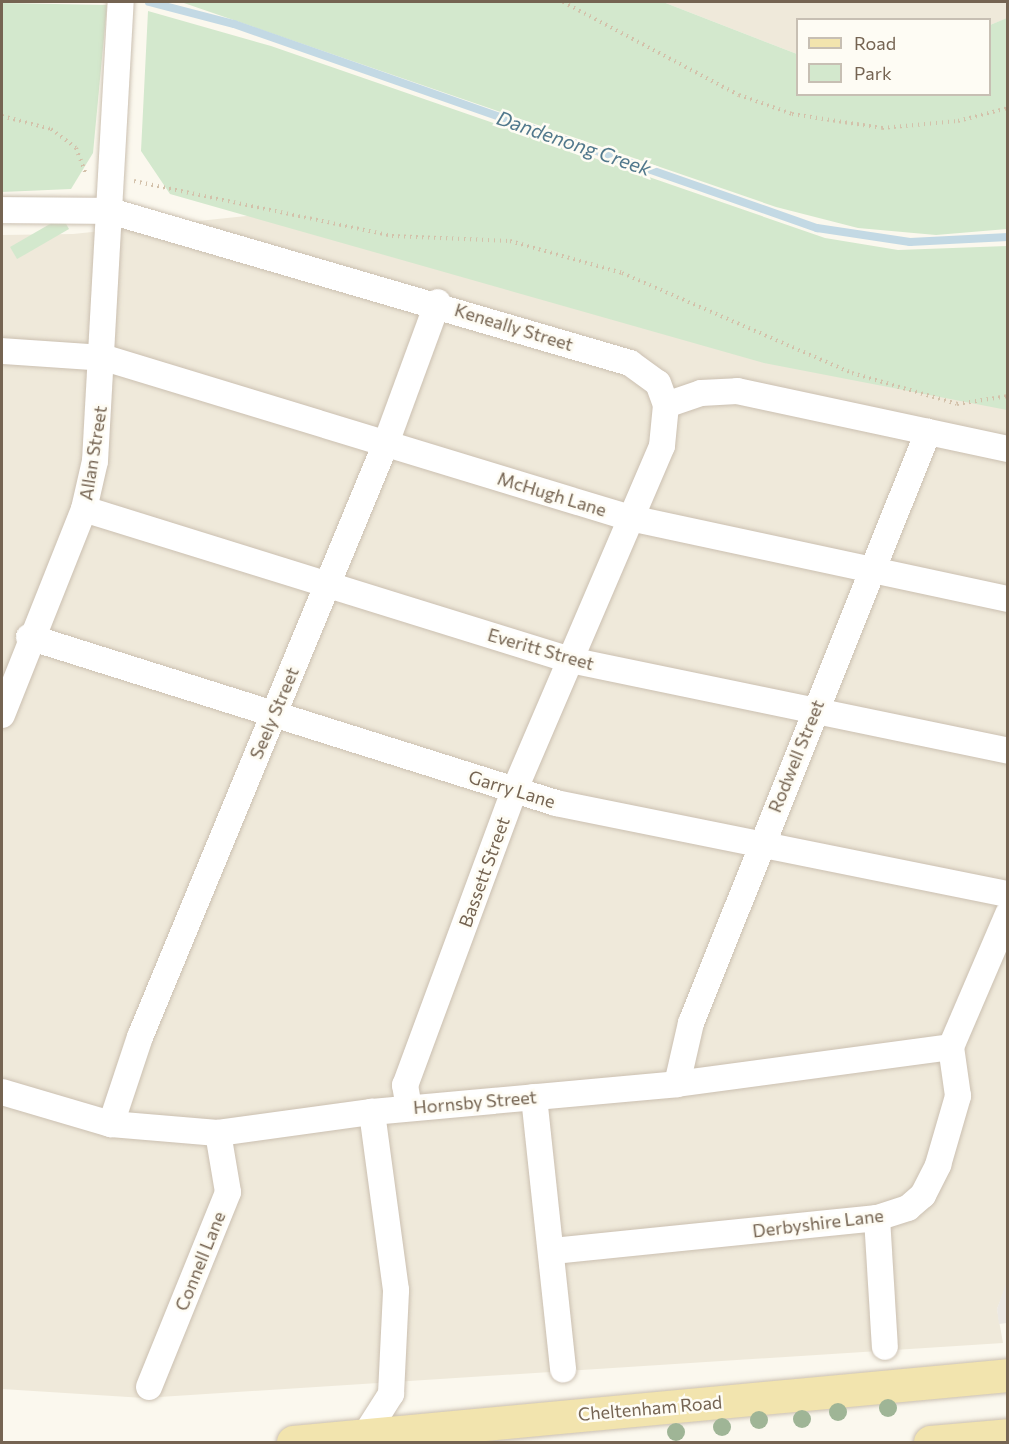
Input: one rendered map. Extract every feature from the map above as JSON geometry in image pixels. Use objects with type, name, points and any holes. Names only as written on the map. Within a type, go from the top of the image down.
[{"type":"main road","name":"Cheltenham Road","points":[[293,1443],[1008,1375]]},
{"type":"main road","points":[[930,1443],[1008,1435]]},
{"type":"street","name":"Allan Street","points":[[2,715],[29,637],[84,509],[95,461],[105,358],[110,211],[125,178],[112,141],[122,2]]},
{"type":"street","name":"Keneally Street","points":[[2,210],[110,211],[438,303],[630,363],[658,383],[666,405]]},
{"type":"street","name":"Seely Street","points":[[111,1124],[140,1037],[386,443],[438,303]]},
{"type":"street","name":"McHugh Lane","points":[[2,351],[105,358],[630,518],[1008,599]]},
{"type":"street","points":[[666,405],[701,393],[737,391],[1008,449]]},
{"type":"street","name":"Bassett Street","points":[[409,1108],[405,1085],[514,791],[662,446],[666,405]]},
{"type":"street","name":"Rodwell Street","points":[[677,1084],[691,1023],[760,845],[928,432]]},
{"type":"street","name":"Everitt Street","points":[[84,509],[570,660],[1008,751]]},
{"type":"street","name":"Garry Lane","points":[[29,637],[514,791],[760,845],[1008,894]]},
{"type":"street","points":[[951,1047],[1008,914]]},
{"type":"street","name":"Hornsby Street","points":[[2,1092],[111,1124],[218,1133],[409,1108],[677,1084],[951,1047]]},
{"type":"street","name":"Derbyshire Lane","points":[[553,1251],[877,1218],[908,1208],[922,1195],[938,1165],[958,1096],[951,1047]]},
{"type":"street","points":[[534,1097],[553,1251],[563,1369]]},
{"type":"street","points":[[365,1435],[391,1394],[396,1290],[372,1112]]},
{"type":"street","name":"Connell Lane","points":[[149,1387],[228,1192],[218,1133]]},
{"type":"street","points":[[877,1218],[885,1347]]},
{"type":"path","points":[[563,2],[739,95],[792,114],[882,128],[958,121],[1008,108]]},
{"type":"path","points":[[2,116],[51,129],[76,148],[89,179],[144,179],[392,236],[510,241],[622,273],[852,373],[957,404],[1008,396]]},
{"type":"shaded area","points":[[663,2],[1007,2],[1008,18],[991,25],[991,18],[796,18],[796,54]]},
{"type":"shaded area","points":[[411,199],[1007,339],[1008,1281],[997,1309],[1003,1343],[144,1398],[2,1389],[2,235],[73,234]]},
{"type":"shaded area","points":[[1007,1281],[1007,1323],[999,1324],[997,1309]]},
{"type":"green space","points":[[181,2],[663,2],[796,54],[796,96],[991,96],[991,25],[1007,18],[1007,229],[936,235],[858,228],[776,207]]},
{"type":"green space","points":[[2,3],[107,5],[93,153],[71,189],[2,192]]},
{"type":"green space","points":[[148,11],[271,46],[825,238],[898,250],[1007,246],[1007,410],[764,363],[170,194],[141,151]]},
{"type":"green space","points":[[62,217],[69,229],[17,259],[10,247]]},
{"type":"waterway","name":"Dandenong Creek","points":[[149,2],[234,24],[817,228],[910,242],[1008,237]]}]
